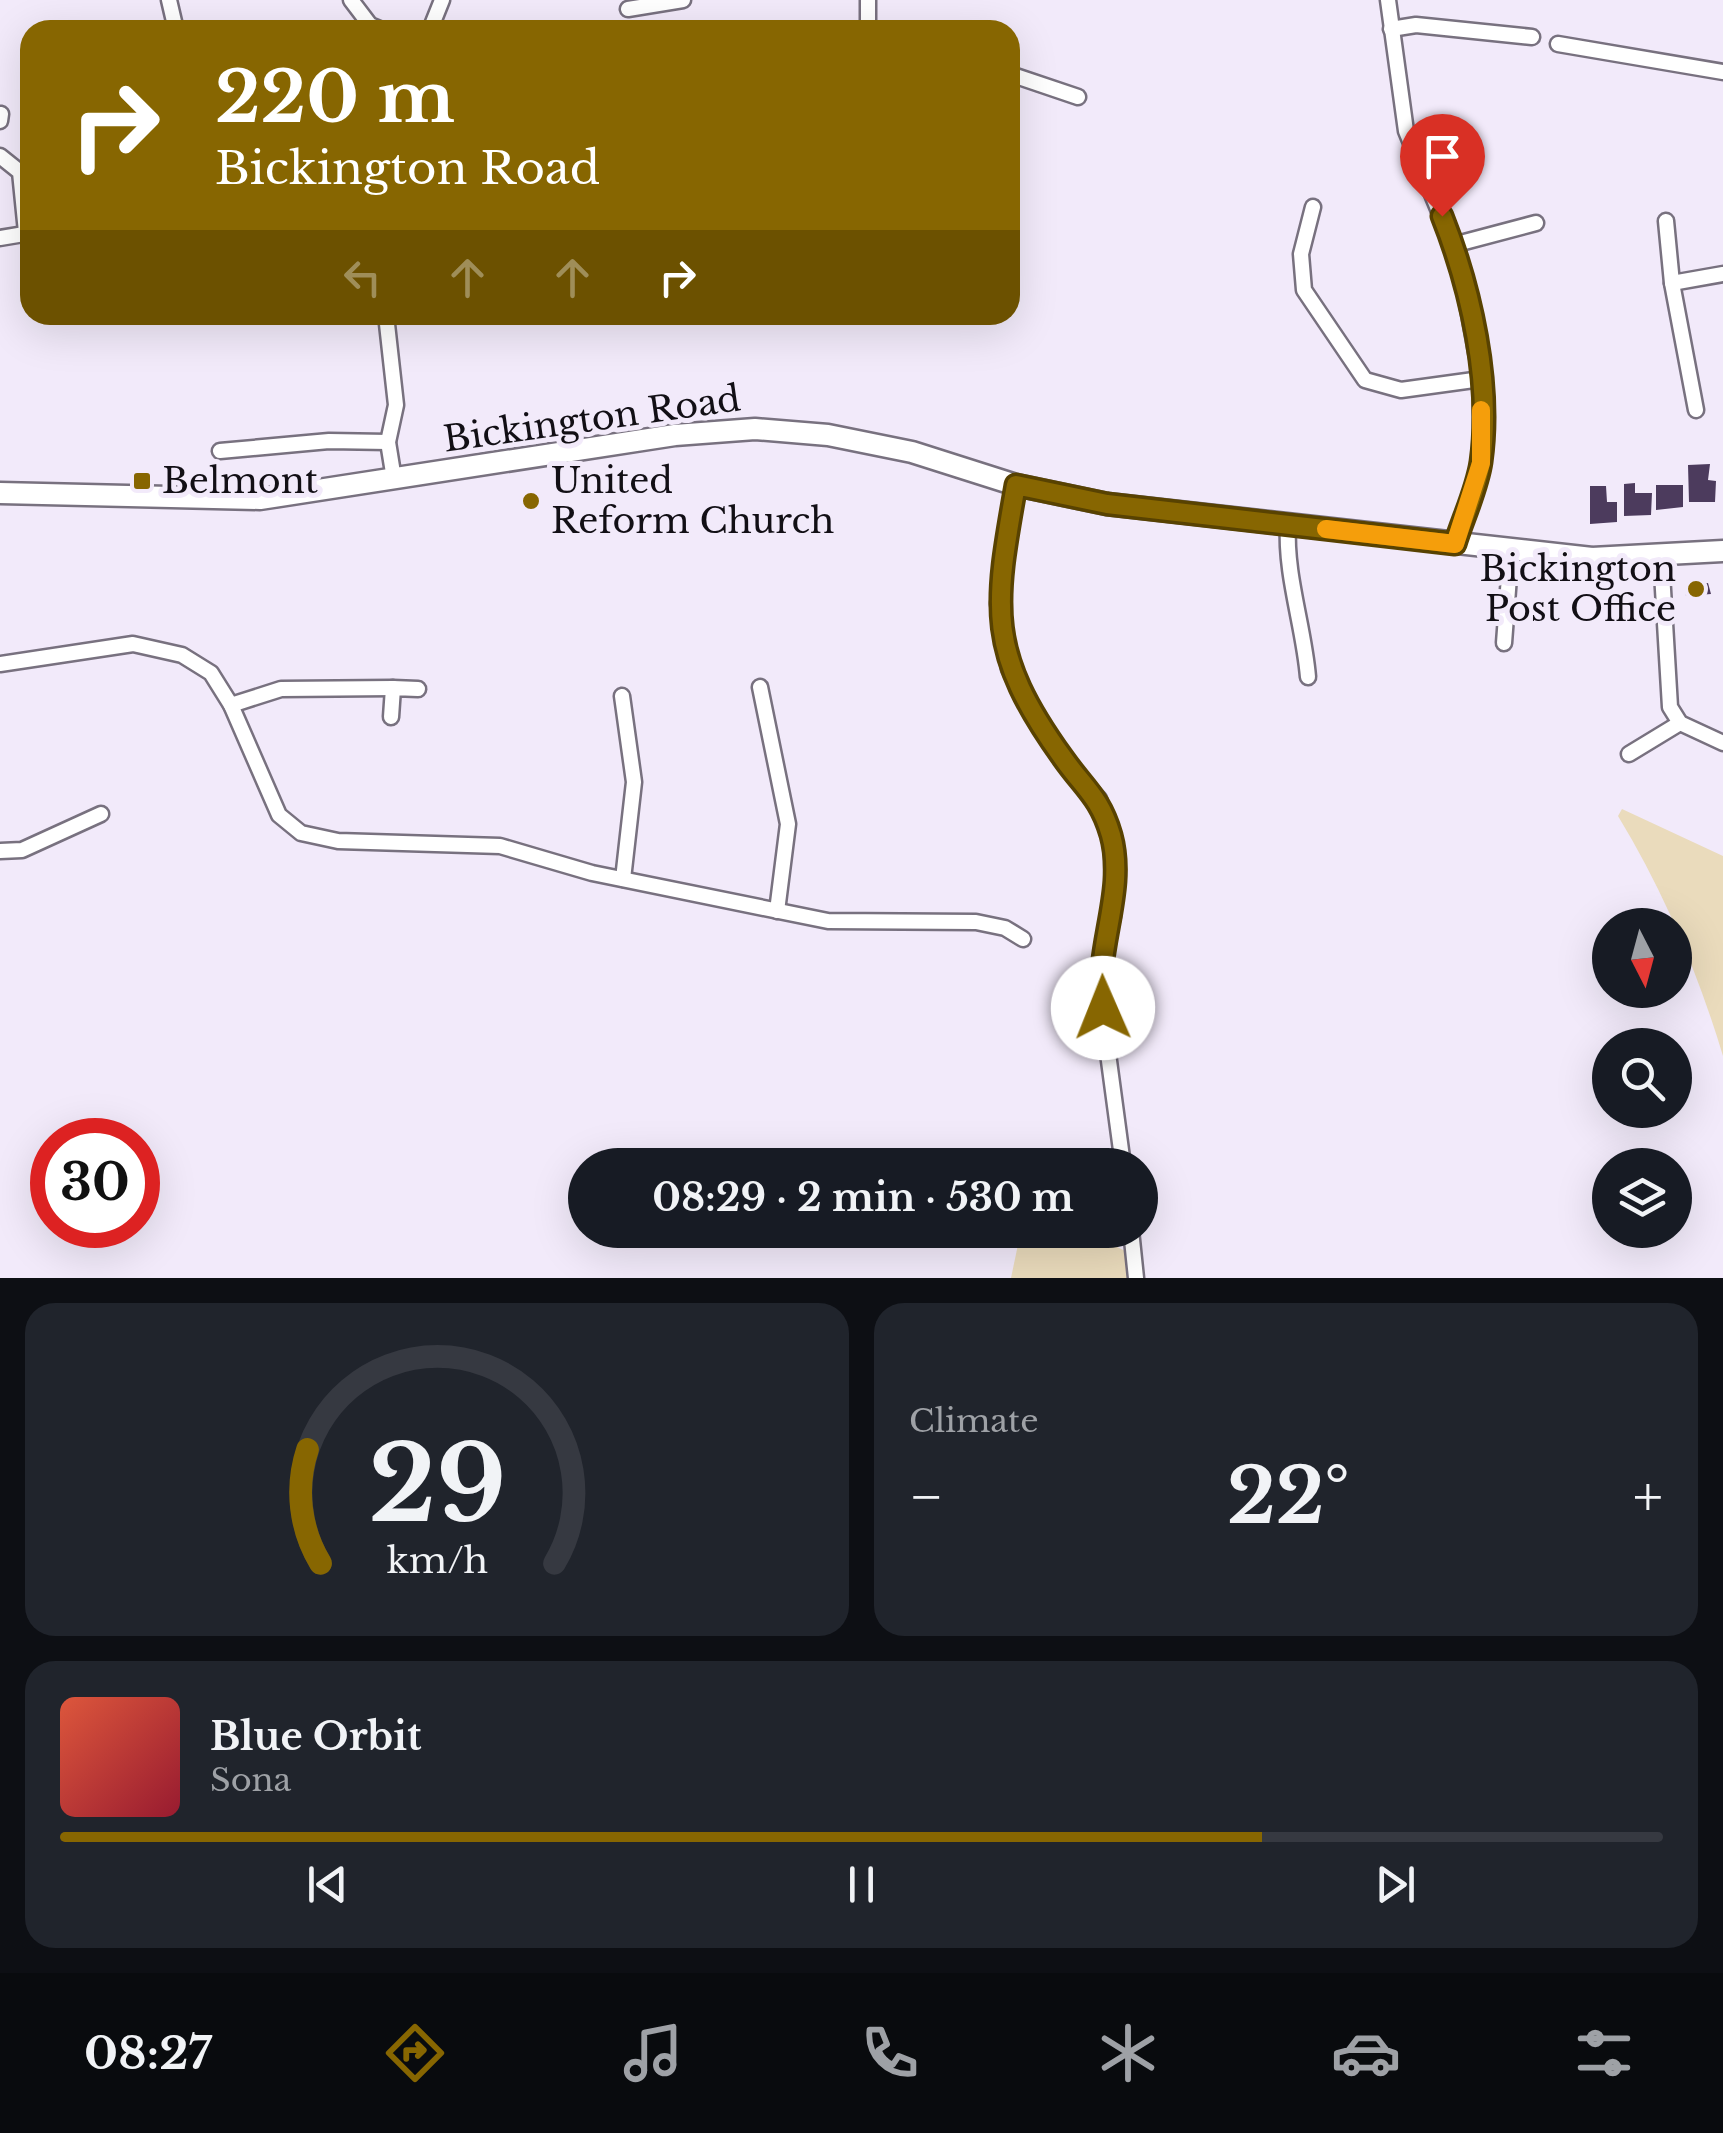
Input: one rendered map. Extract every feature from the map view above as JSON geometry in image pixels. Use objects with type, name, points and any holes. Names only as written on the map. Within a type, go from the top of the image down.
[{"type":"main road","name":"Bickington Road","points":[[0,494],[260,499],[658,437],[756,429],[828,435],[912,452],[1016,485],[1107,504],[1592,558],[1723,551]]},
{"type":"street","points":[[351,0],[366,20]]},
{"type":"street","points":[[628,9],[683,0]]},
{"type":"street","points":[[1388,0],[1406,131],[1453,245],[1482,379],[1481,463],[1455,544]]},
{"type":"street","points":[[1391,28],[1416,25],[1532,38]]},
{"type":"street","points":[[1558,44],[1723,72]]},
{"type":"street","points":[[1020,77],[1078,97]]},
{"type":"street","points":[[0,156],[20,172]]},
{"type":"street","points":[[1313,207],[1301,254],[1304,290],[1366,380],[1401,390],[1482,379]]},
{"type":"street","points":[[1666,221],[1672,283],[1696,410]]},
{"type":"street","points":[[1453,245],[1536,223]]},
{"type":"street","points":[[1672,283],[1723,274]]},
{"type":"street","points":[[387,325],[396,404],[388,442],[394,479]]},
{"type":"street","points":[[220,451],[330,442],[388,442]]},
{"type":"street","points":[[1016,485],[998,604],[1009,669],[1064,760],[1099,800],[1112,840],[1113,916],[1098,979],[1121,1148]]},
{"type":"street","points":[[1288,525],[1286,549],[1304,625],[1308,678]]},
{"type":"street","points":[[1504,643],[1511,550]]},
{"type":"street","points":[[1661,556],[1670,706],[1680,722],[1723,743]]},
{"type":"street","points":[[0,664],[133,644],[182,656],[211,673],[231,705],[278,815],[301,834],[338,841],[500,846],[623,879],[828,921],[976,922],[1005,928],[1023,939]]},
{"type":"street","points":[[760,686],[788,824],[777,911]]},
{"type":"street","points":[[391,718],[393,688]]},
{"type":"street","points":[[231,705],[281,689],[418,689]]},
{"type":"street","points":[[622,696],[634,782],[623,879]]},
{"type":"street","points":[[1630,754],[1680,722]]},
{"type":"street","points":[[0,851],[22,850],[101,814]]},
{"type":"street","points":[[1133,1248],[1136,1278]]},
{"type":"shaded area","points":[[1622,809],[1723,856],[1723,1056],[1692,968],[1692,908],[1667,908],[1618,816]]},
{"type":"shaded area","points":[[1017,1248],[1119,1248],[1127,1252],[1128,1278],[1011,1278]]},
{"type":"building","points":[[1710,464],[1708,480],[1716,481],[1715,502],[1689,502],[1688,465]]},
{"type":"building","points":[[1635,483],[1635,493],[1652,493],[1651,515],[1624,516],[1624,484]]},
{"type":"building","points":[[1656,485],[1683,485],[1683,507],[1656,510]]},
{"type":"building","points":[[1590,486],[1606,486],[1607,502],[1617,502],[1617,522],[1590,524]]},
{"type":"building","points":[[1708,583],[1711,594],[1686,596],[1685,586]]},
{"type":"slow traffic","points":[[1326,529],[1455,544],[1481,463],[1481,410]]},
{"type":"place","name":"Belmont","points":[[142,481]]},
{"type":"place","name":"United Reform Church","points":[[531,501]]},
{"type":"place","name":"Bickington Post Office","points":[[1696,589]]},
{"type":"route","points":[[1103,1008],[1098,979],[1113,916],[1112,840],[1099,800],[1064,760],[1009,669],[1000,626],[1001,571],[1016,485],[1107,504],[1455,544],[1481,463],[1482,379],[1459,260],[1442,216]]}]
